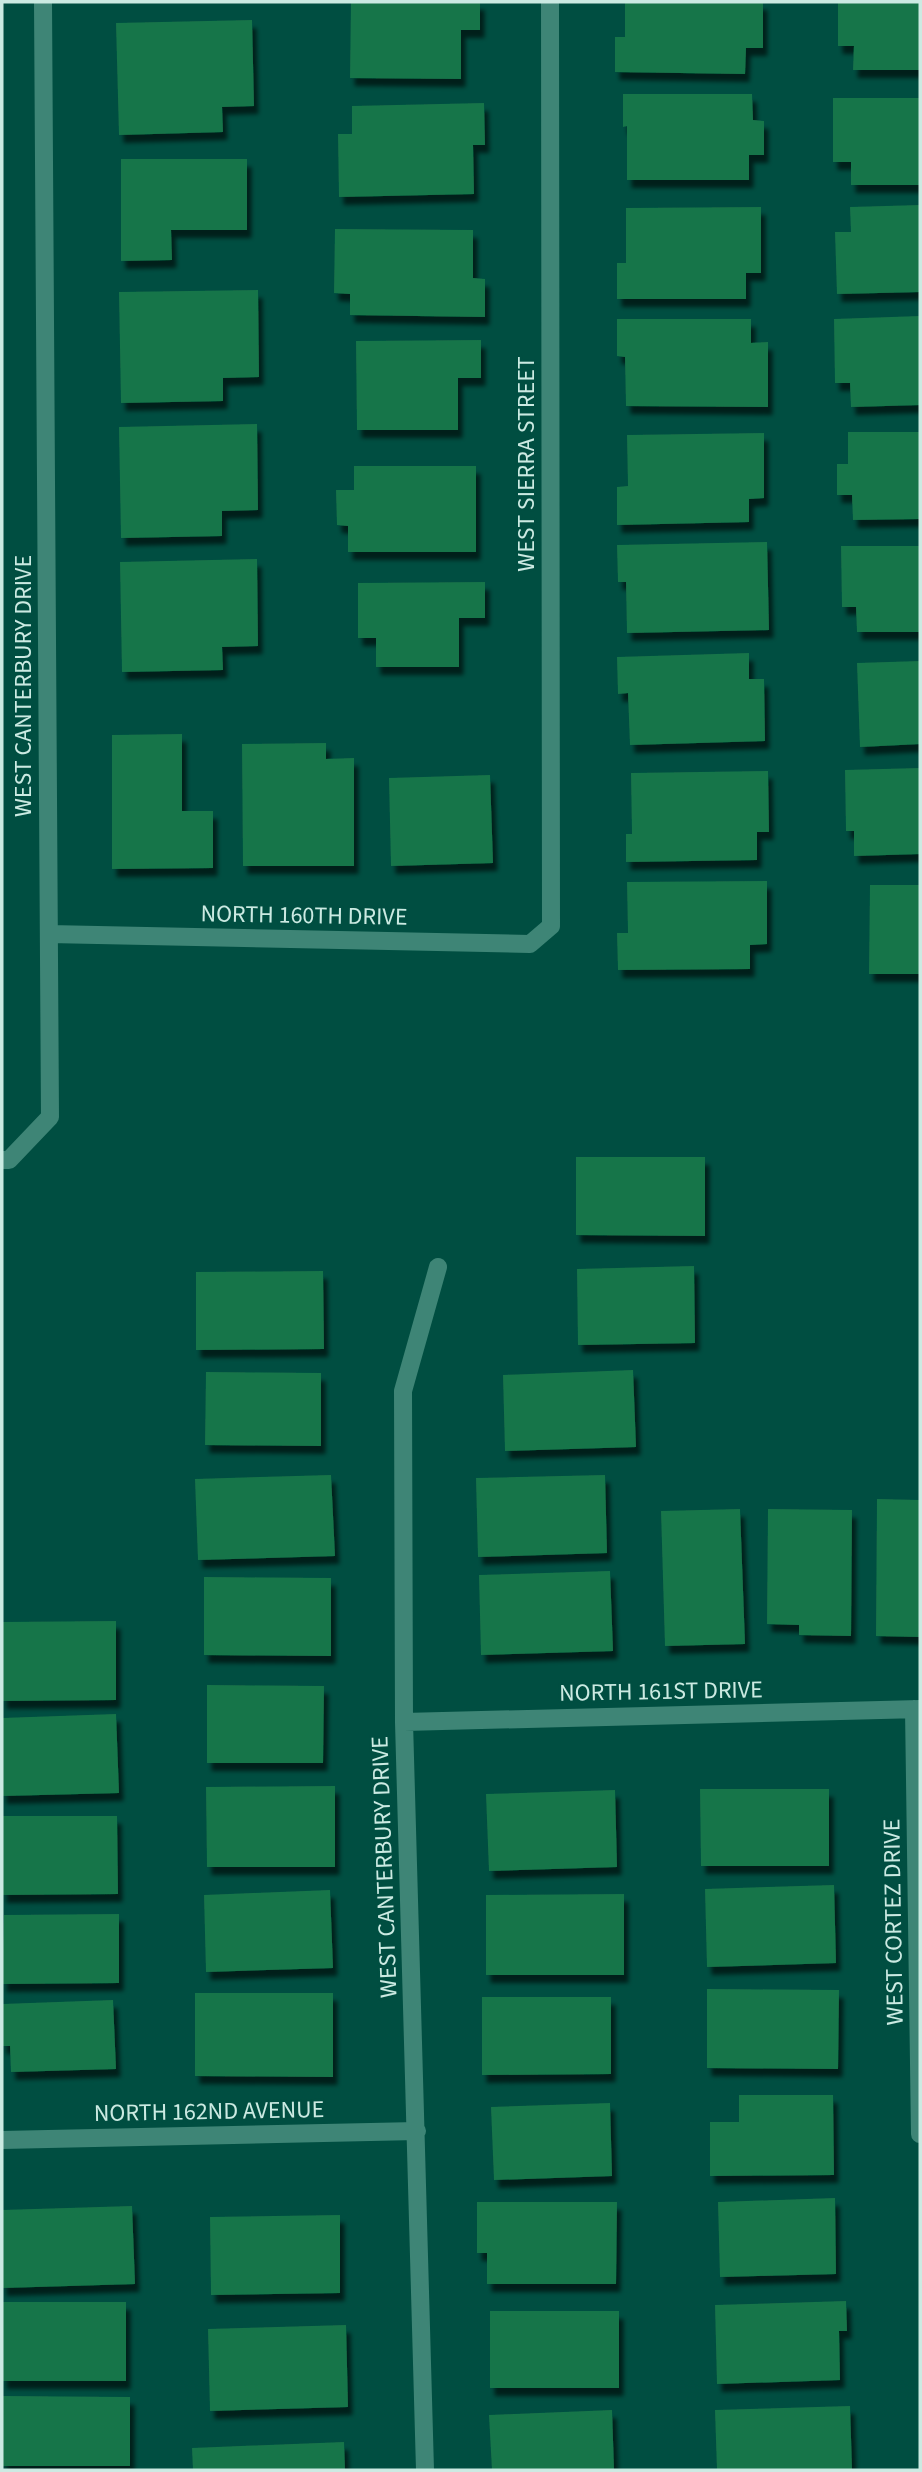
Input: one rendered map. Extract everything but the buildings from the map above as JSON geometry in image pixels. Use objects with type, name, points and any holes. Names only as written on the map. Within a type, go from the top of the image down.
[{"type":"street","name":"WEST CANTERBURY DRIVE","points":[[2,1160],[9,1160],[50,1118],[43,2]]},
{"type":"street","name":"WEST SIERRA STREET","points":[[550,2],[551,926]]},
{"type":"street","name":"NORTH 160TH DRIVE","points":[[49,934],[530,944],[551,926]]},
{"type":"street","name":"WEST CANTERBURY DRIVE","points":[[425,2470],[404,1722],[403,1391],[438,1267]]},
{"type":"street","name":"NORTH 161ST DRIVE","points":[[404,1722],[917,1709]]},
{"type":"street","name":"WEST CORTEZ DRIVE","points":[[917,1709],[920,2134]]},
{"type":"street","name":"NORTH 162ND AVENUE","points":[[2,2140],[417,2131]]}]
